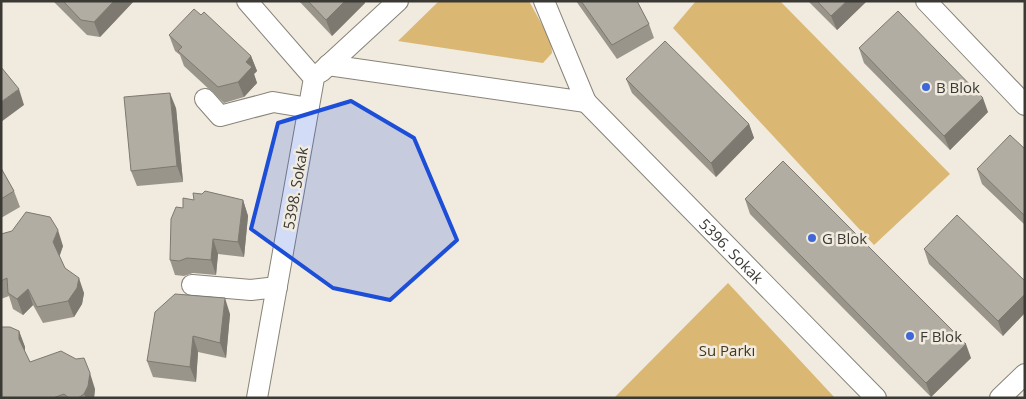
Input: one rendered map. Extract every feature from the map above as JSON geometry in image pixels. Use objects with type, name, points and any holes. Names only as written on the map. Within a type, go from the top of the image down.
[{"type":"street","points":[[247,1],[321,72],[586,102],[544,1]]},
{"type":"street","points":[[321,72],[398,1]]},
{"type":"street","points":[[926,1],[1025,105]]},
{"type":"street","name":"5398. Sokak","points":[[257,398],[309,108],[321,72]]},
{"type":"street","points":[[204,99],[220,116],[273,102],[309,108]]},
{"type":"street","name":"5396. Sokak","points":[[586,102],[876,398]]},
{"type":"street","points":[[192,285],[251,290],[277,286]]},
{"type":"street","points":[[1000,398],[1025,374]]},
{"type":"highlighted area","points":[[351,101],[414,138],[457,240],[390,300],[333,288],[251,229],[278,123]]},
{"type":"green space","points":[[439,1],[529,1],[551,41],[552,53],[543,63],[398,41]]},
{"type":"green space","points":[[696,1],[780,1],[950,174],[874,245],[673,28]]},
{"type":"green space","name":"Su Parkı","points":[[728,283],[835,398],[614,398]]},
{"type":"building","points":[[63,1],[114,1],[94,22],[81,20]]},
{"type":"building","points":[[308,1],[345,1],[326,20]]},
{"type":"building","points":[[581,1],[637,1],[649,24],[612,45]]},
{"type":"building","points":[[817,1],[847,1],[831,16]]},
{"type":"building","points":[[194,9],[201,15],[204,12],[251,56],[246,62],[252,67],[238,82],[218,87],[178,51],[182,47],[169,35]]},
{"type":"building","name":"B Blok","points":[[898,11],[983,98],[944,136],[859,48]]},
{"type":"building","points":[[665,41],[749,124],[711,163],[626,79]]},
{"type":"building","points":[[1,67],[19,89],[1,102]]},
{"type":"building","points":[[170,93],[177,166],[131,171],[124,97]]},
{"type":"building","points":[[1010,135],[1025,149],[1025,216],[977,169]]},
{"type":"building","points":[[783,161],[966,344],[926,383],[745,199]]},
{"type":"building","points":[[1,168],[14,191],[1,199]]},
{"type":"building","points":[[205,191],[243,200],[238,242],[213,239],[211,260],[187,258],[179,261],[170,260],[171,219],[176,207],[183,208],[183,198],[194,200],[193,193],[202,194]]},
{"type":"building","points":[[26,212],[50,217],[58,230],[53,242],[65,268],[79,278],[77,288],[68,301],[37,307],[28,289],[17,299],[8,293],[7,278],[1,281],[1,234],[12,231]]},
{"type":"building","points":[[957,215],[1025,281],[1025,294],[998,321],[924,249]]},
{"type":"building","points":[[175,294],[225,298],[220,343],[193,336],[190,367],[147,361],[155,312]]},
{"type":"building","points":[[1,327],[10,327],[19,331],[19,339],[30,362],[61,351],[76,359],[84,358],[90,373],[88,386],[84,394],[78,398],[69,398],[64,394],[53,398],[1,398]]},
{"type":"place","name":"B Blok","points":[[926,87]]},
{"type":"place","name":"G Blok","points":[[812,238]]},
{"type":"place","name":"F Blok","points":[[910,336]]}]
